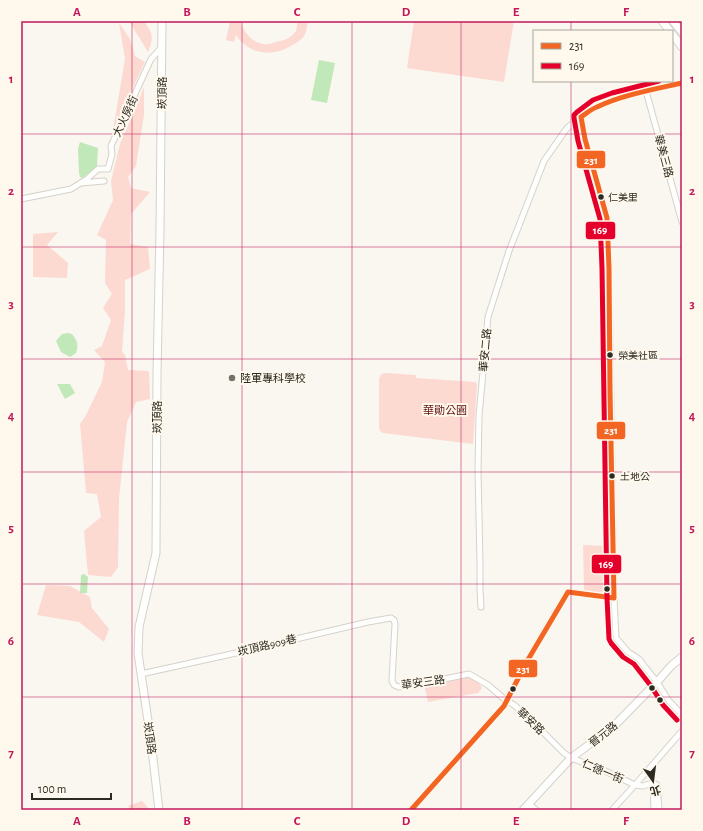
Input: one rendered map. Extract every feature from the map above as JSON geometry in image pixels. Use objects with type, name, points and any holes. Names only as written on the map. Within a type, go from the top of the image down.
[{"type":"street","name":"崁頂路","points":[[159,810],[151,741],[138,653],[139,627],[156,552],[162,21]]},
{"type":"street","points":[[662,21],[669,30]]},
{"type":"street","points":[[673,21],[682,32]]},
{"type":"street","points":[[673,35],[682,47]]},
{"type":"street","name":"大火房街","points":[[21,199],[71,189],[87,179],[98,169],[108,169],[112,154],[111,146],[151,59],[162,47]]},
{"type":"street","name":"華安二路","points":[[481,607],[478,471],[479,416],[488,317],[509,251],[544,161],[567,128],[580,117],[596,107],[646,91],[682,83]]},
{"type":"street","name":"華美三路","points":[[646,91],[682,222]]},
{"type":"street","points":[[580,117],[607,218],[616,638],[628,652],[639,659],[657,682],[669,702],[682,715]]},
{"type":"street","points":[[80,183],[104,181]]},
{"type":"street","points":[[411,810],[504,706],[568,592],[614,598]]},
{"type":"street","name":"崁頂路909巷","points":[[140,674],[368,622],[391,618],[394,620]]},
{"type":"street","name":"華安三路","points":[[394,620],[392,681],[394,685],[399,687],[469,674]]},
{"type":"street","name":"晉元路","points":[[523,810],[572,758],[614,726],[657,682],[670,666],[682,656]]},
{"type":"street","name":"華安路","points":[[469,674],[488,685],[507,700],[529,718],[564,753],[572,758]]},
{"type":"street","name":"仁德一街","points":[[612,810],[682,731]]},
{"type":"street","name":"仁德一街","points":[[572,758],[635,784],[643,786],[653,783]]},
{"type":"street","points":[[653,783],[654,810]]},
{"type":"street","points":[[653,783],[657,785],[659,810]]},
{"type":"street","points":[[529,804],[536,810]]},
{"type":"green space","points":[[129,21],[144,21],[147,25],[152,36],[148,52]]},
{"type":"green space","points":[[230,21],[240,21],[246,33],[256,42],[270,44],[289,38],[293,35],[296,31],[297,21],[308,21],[306,32],[301,40],[286,48],[270,53],[248,47],[241,42],[236,35],[234,42],[226,40]]},
{"type":"green space","points":[[414,21],[514,21],[504,82],[407,68]]},
{"type":"green space","points":[[119,23],[130,39],[135,56],[145,62],[113,130],[125,59]]},
{"type":"green space","points":[[144,87],[144,115],[136,166],[128,177],[131,188],[150,192],[131,214],[130,244],[148,247],[150,269],[125,280],[125,311],[122,352],[125,355],[128,370],[149,371],[150,399],[136,402],[127,422],[119,499],[118,567],[111,577],[88,575],[84,531],[101,517],[97,494],[86,493],[80,424],[102,382],[105,362],[94,350],[102,346],[111,320],[103,308],[112,294],[105,283],[106,240],[97,235],[113,200],[111,181],[120,144]]},
{"type":"green space","points":[[58,232],[47,245],[68,263],[67,278],[33,277],[33,234]]},
{"type":"green space","name":"華勛公園","points":[[381,374],[416,375],[416,378],[476,382],[473,444],[383,433],[380,431],[379,379]]},
{"type":"green space","points":[[583,545],[607,546],[609,549],[610,591],[607,593],[585,591],[584,589]]},
{"type":"green space","points":[[46,585],[70,586],[90,597],[92,608],[109,629],[104,642],[79,622],[37,615]]},
{"type":"green space","points":[[467,676],[476,680],[482,688],[478,693],[428,702],[424,684]]},
{"type":"green space","points":[[142,801],[150,810],[130,810],[128,806]]},
{"type":"shaded area","points":[[319,60],[335,63],[327,103],[311,100]]},
{"type":"shaded area","points":[[80,142],[98,148],[97,167],[82,178],[80,177],[79,173],[78,149]]},
{"type":"shaded area","points":[[62,334],[72,334],[77,345],[76,353],[70,357],[61,352],[56,341]]},
{"type":"shaded area","points":[[57,384],[70,384],[75,393],[65,399]]},
{"type":"shaded area","points":[[84,574],[88,577],[87,593],[80,593],[81,575]]},
{"type":"transit line","name":"169","points":[[655,82],[612,93],[593,100],[577,112],[574,115],[574,118],[578,141],[600,219],[609,639],[623,657],[634,664],[663,705],[677,720]]},
{"type":"transit line","name":"231","points":[[411,810],[504,706],[526,663],[568,592],[614,598],[607,218],[585,139],[581,117],[591,110],[617,99],[682,83]]},
{"type":"place","name":"仁美里","points":[[601,197]]},
{"type":"place","name":"榮美社區","points":[[610,355]]},
{"type":"place","name":"陸軍專科學校","points":[[232,378]]},
{"type":"place","name":"土地公","points":[[612,476]]}]
